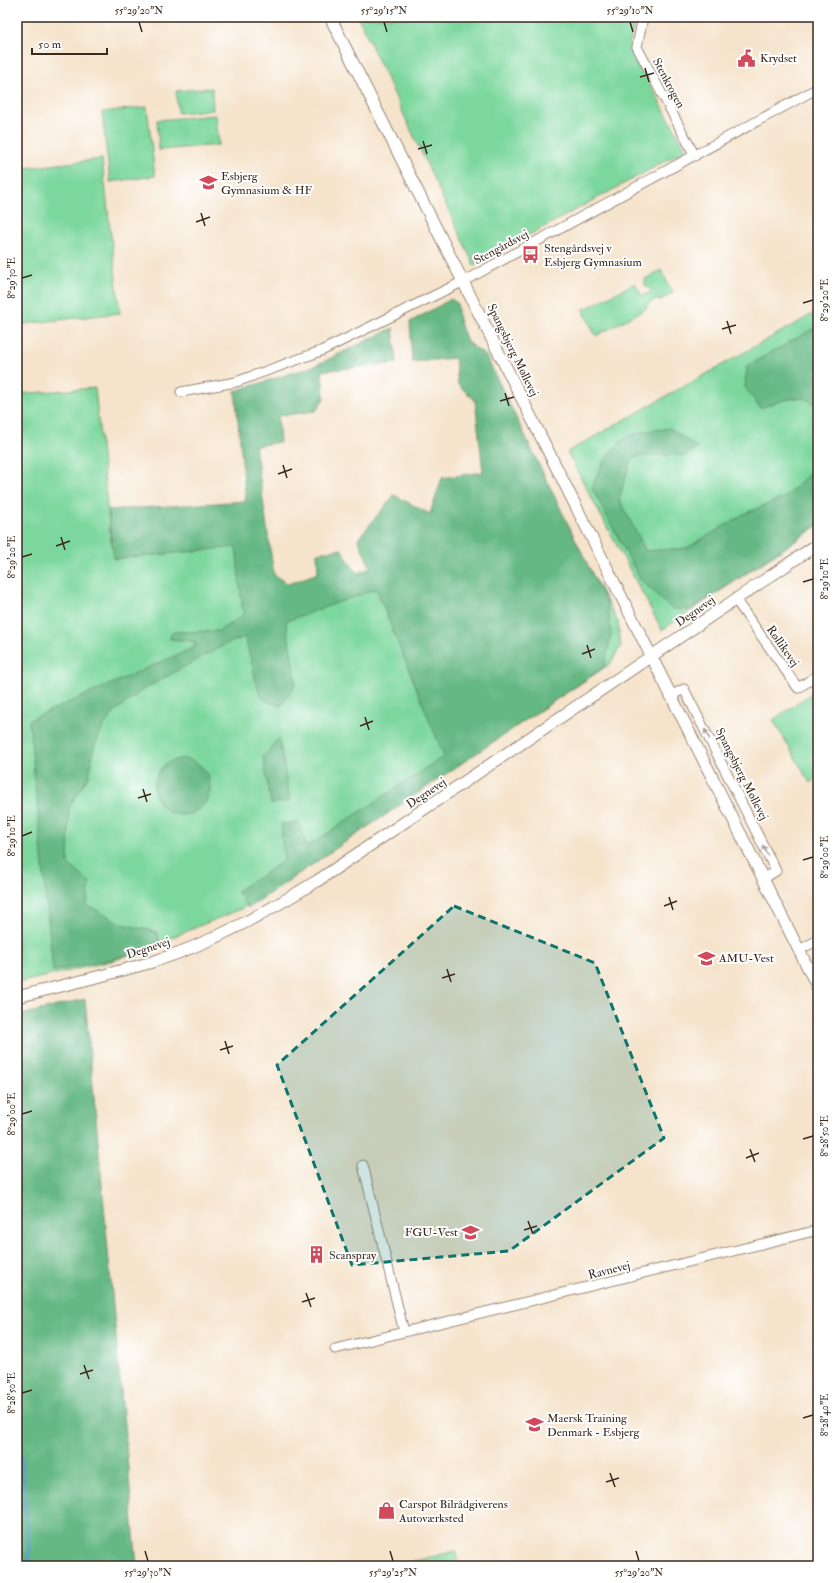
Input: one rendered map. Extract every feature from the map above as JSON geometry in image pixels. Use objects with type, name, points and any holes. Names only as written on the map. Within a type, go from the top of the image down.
[{"type":"street","name":"Spangsbjerg Møllevej","points":[[330,17],[818,988]]},
{"type":"street","name":"Stenkrogen","points":[[643,17],[636,47],[695,156]]},
{"type":"street","name":"Stengårdsvej","points":[[181,392],[236,382],[284,366],[328,348],[464,281],[818,88]]},
{"type":"street","name":"Degnevej","points":[[17,997],[153,962],[216,936],[271,909],[317,881],[651,658],[735,599],[818,544]]},
{"type":"street","name":"Røllikevej","points":[[735,599],[798,688],[818,675]]},
{"type":"street","name":"Spangsbjerg Møllevej","points":[[670,696],[684,689],[776,871],[763,879]]},
{"type":"street","points":[[799,950],[818,940]]},
{"type":"street","points":[[363,1165],[404,1332]]},
{"type":"street","name":"Ravnevej","points":[[335,1349],[818,1230]]},
{"type":"highlighted area","points":[[454,906],[595,963],[664,1138],[509,1251],[352,1265],[277,1065]]},
{"type":"green space","points":[[358,17],[636,17],[629,46],[686,150],[474,265]]},
{"type":"green space","points":[[212,88],[213,110],[178,113],[176,91]]},
{"type":"green space","points":[[147,107],[155,176],[110,182],[102,112]]},
{"type":"green space","points":[[216,115],[219,145],[159,150],[157,120]]},
{"type":"green space","points":[[102,159],[120,313],[23,324],[17,270],[17,169]]},
{"type":"green space","points":[[661,270],[673,293],[659,301],[658,299],[647,304],[647,308],[596,336],[583,310],[635,283],[642,296],[652,292],[645,285],[645,279]]},
{"type":"green space","points":[[451,299],[457,303],[459,320],[467,342],[486,356],[607,604],[611,635],[604,667],[248,908],[237,891],[284,861],[281,824],[299,822],[307,847],[444,756],[376,589],[286,621],[296,684],[281,706],[266,701],[259,693],[245,637],[224,645],[144,689],[117,710],[104,725],[94,748],[89,776],[69,807],[68,864],[90,882],[87,905],[122,924],[157,932],[160,944],[113,959],[53,971],[29,720],[195,647],[194,641],[170,639],[172,632],[219,631],[243,615],[236,547],[114,559],[108,510],[246,501],[235,391],[314,366],[393,328],[397,363],[322,371],[324,398],[316,411],[278,416],[280,442],[255,446],[274,575],[288,584],[318,573],[317,553],[341,549],[358,575],[371,569],[358,539],[394,495],[430,514],[442,478],[483,472],[475,400],[458,385],[455,358],[412,362],[410,322]]},
{"type":"green space","points":[[818,311],[818,526],[662,630],[567,452]]},
{"type":"green space","points":[[818,326],[818,410],[813,403],[807,399],[800,398],[783,400],[760,408],[745,387],[747,366]]},
{"type":"green space","points":[[95,388],[111,543],[247,528],[257,621],[544,484],[618,622],[621,646],[610,664],[241,909],[116,960],[17,983],[17,394]]},
{"type":"green space","points":[[670,428],[698,448],[685,455],[636,456],[630,463],[619,499],[646,551],[687,548],[744,514],[785,497],[808,475],[818,457],[818,524],[690,610],[672,609],[640,579],[592,488],[601,466],[616,445],[630,436],[639,433]]},
{"type":"green space","points":[[818,689],[818,777],[810,783],[773,720]]},
{"type":"green space","points":[[279,738],[290,801],[271,804],[263,757]]},
{"type":"green space","points":[[176,759],[188,759],[198,763],[206,771],[210,781],[210,793],[206,803],[198,811],[188,815],[176,815],[166,811],[158,803],[154,793],[154,781],[158,771],[166,763]]},
{"type":"green space","points":[[85,999],[137,1566],[27,1566],[17,1530],[17,1016]]},
{"type":"green space","points":[[17,1530],[27,1566],[17,1566]]},
{"type":"green space","points":[[456,1551],[460,1566],[393,1566]]},
{"type":"waterway","points":[[18,1420],[30,1566]]},
{"type":"place","name":"Krydset","points":[[747,58]]},
{"type":"place","name":"Esbjerg Gymnasium & HF","points":[[208,183]]},
{"type":"place","name":"Stengårdsvej v Esbjerg Gymnasium","points":[[531,255]]},
{"type":"place","name":"AMU-Vest","points":[[706,958]]},
{"type":"place","name":"FGU-Vest","points":[[471,1232]]},
{"type":"place","name":"Scanspray","points":[[316,1255]]},
{"type":"place","name":"Maersk Training Denmark - Esbjerg","points":[[534,1425]]},
{"type":"place","name":"Carspot Bilrådgiverens Autoværksted","points":[[386,1511]]}]
